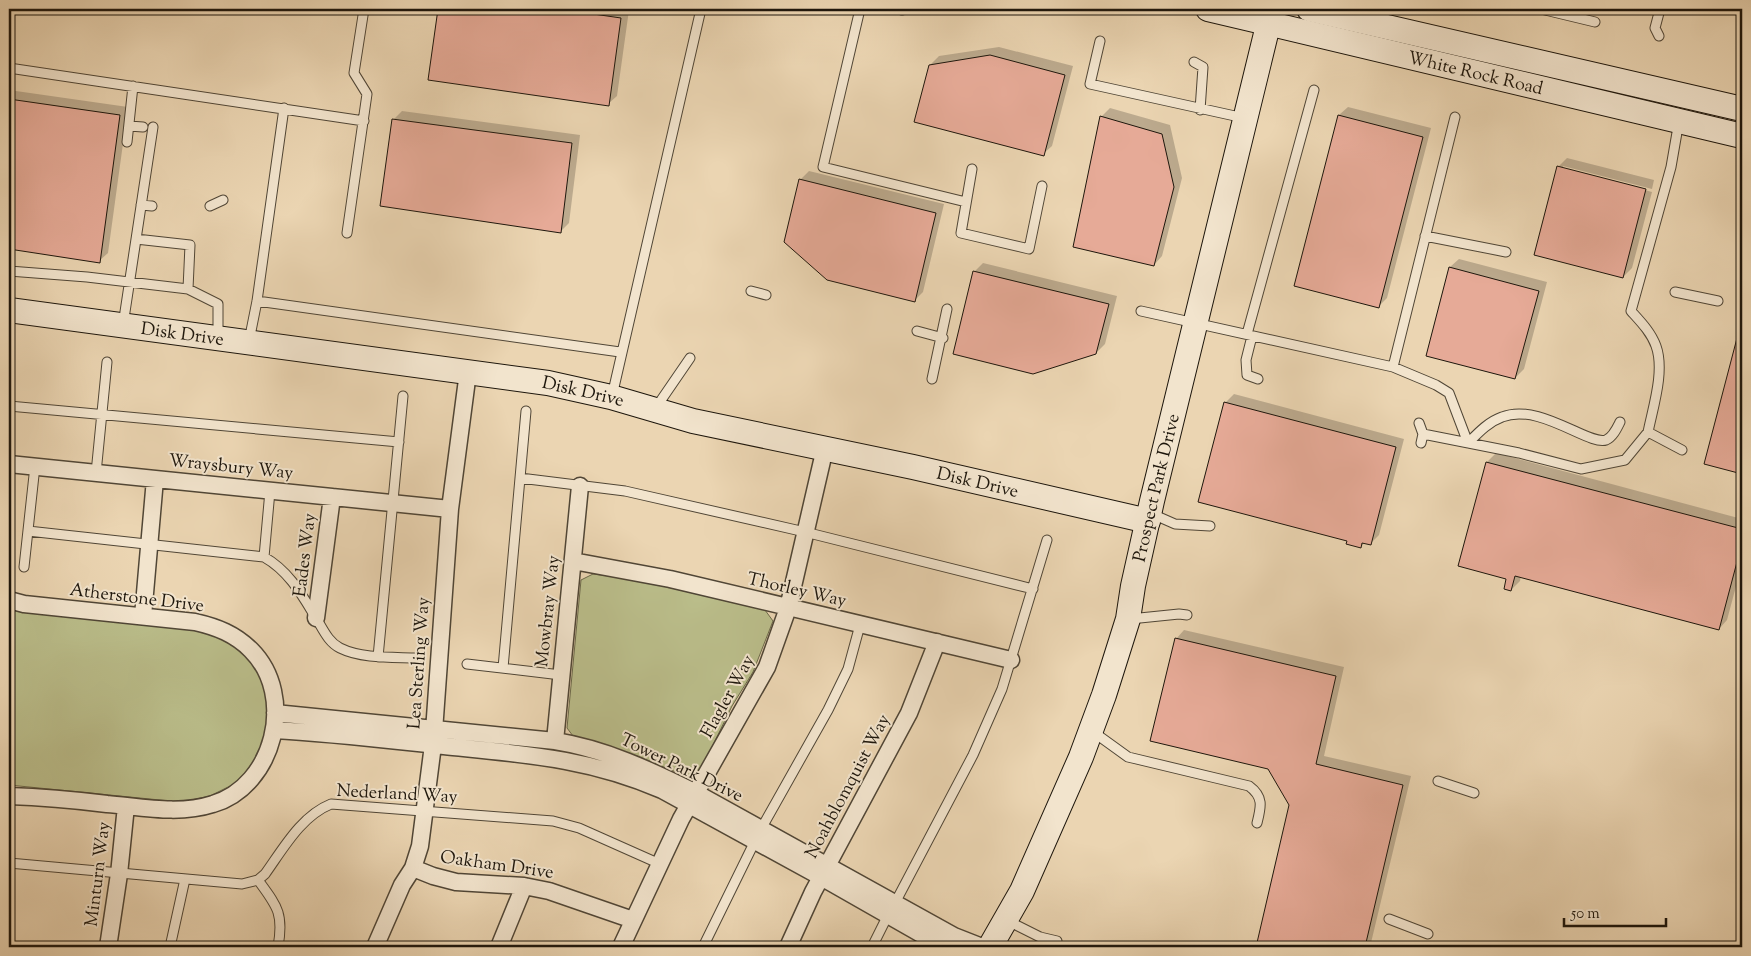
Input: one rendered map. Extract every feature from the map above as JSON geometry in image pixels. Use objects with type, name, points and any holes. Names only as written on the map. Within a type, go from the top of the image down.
[{"type":"street","name":"White Rock Road","points":[[1208,9],[1269,16],[1742,136]]},
{"type":"street","name":"White Rock Road","points":[[1309,9],[1742,109]]},
{"type":"street","name":"Prospect Park Drive","points":[[990,947],[1022,891],[1091,731],[1128,619],[1133,586],[1149,517],[1269,16]]},
{"type":"street","name":"Disk Drive","points":[[9,310],[123,327],[249,342],[548,383],[611,397],[693,421],[1149,517]]},
{"type":"street","name":"Lea Sterling Way","points":[[375,947],[402,885],[413,868],[420,846],[433,738],[450,509],[468,372]]},
{"type":"street","name":"Flagler Way","points":[[621,947],[692,799],[767,667],[788,608],[825,448]]},
{"type":"street","name":"Wraysbury Way","points":[[9,464],[450,509]]},
{"type":"street","points":[[143,616],[155,479]]},
{"type":"street","name":"Mowbray Way","points":[[554,741],[580,486]]},
{"type":"street","name":"Eades Way","points":[[316,618],[332,497]]},
{"type":"street","name":"Thorley Way","points":[[573,561],[670,579],[1011,660]]},
{"type":"street","name":"Atherstone Drive","points":[[9,600],[24,604],[143,616],[216,626],[236,637],[253,652],[265,672],[272,689],[275,713],[274,730],[268,752],[259,768],[247,783],[232,796],[214,804],[189,809],[126,806],[9,796]]},
{"type":"street","name":"Noahblomquist Way","points":[[788,947],[824,872],[909,713],[937,642]]},
{"type":"street","name":"Tower Park Drive","points":[[275,713],[575,761],[635,778],[692,799]]},
{"type":"street","name":"Tower Park Drive","points":[[274,730],[433,738],[554,741],[596,750],[620,758],[891,909],[982,947]]},
{"type":"street","name":"Minturn Way","points":[[108,947],[119,874],[126,806]]},
{"type":"street","name":"Oakham Drive","points":[[413,868],[456,882],[524,886],[577,899],[633,920]]},
{"type":"street","points":[[499,947],[524,886]]},
{"type":"street","name":"Tower Park Drive","points":[[891,909],[944,947]]},
{"type":"lane","points":[[347,233],[367,94],[354,73],[364,9]]},
{"type":"lane","points":[[611,397],[701,9]]},
{"type":"lane","points":[[860,9],[823,167],[966,202]]},
{"type":"lane","points":[[1541,9],[1595,22]]},
{"type":"lane","points":[[1658,36],[1655,28],[1660,9]]},
{"type":"lane","points":[[1100,41],[1090,84],[1200,110],[1245,118]]},
{"type":"lane","points":[[1194,62],[1203,67],[1200,110]]},
{"type":"lane","points":[[9,68],[364,121]]},
{"type":"lane","points":[[127,142],[134,86]]},
{"type":"lane","points":[[1258,379],[1247,375],[1246,360],[1250,335],[1314,90]]},
{"type":"lane","points":[[249,342],[257,301],[284,108]]},
{"type":"lane","points":[[1393,367],[1455,118]]},
{"type":"lane","points":[[1419,423],[1422,439],[1468,443],[1520,453],[1581,469],[1625,460],[1648,432],[1659,383],[1657,347],[1648,330],[1630,311],[1671,167],[1679,120]]},
{"type":"lane","points":[[123,327],[141,205],[152,164],[148,127],[129,126]]},
{"type":"lane","points":[[972,170],[960,233],[1029,249],[1042,186]]},
{"type":"lane","points":[[210,206],[223,200]]},
{"type":"lane","points":[[141,205],[152,206]]},
{"type":"lane","points":[[1425,236],[1506,252]]},
{"type":"lane","points":[[136,239],[190,245],[188,289]]},
{"type":"lane","points":[[9,271],[130,281],[188,289],[218,304],[218,338]]},
{"type":"lane","points":[[751,291],[766,295]]},
{"type":"lane","points":[[1675,292],[1718,301]]},
{"type":"lane","points":[[257,301],[620,352]]},
{"type":"lane","points":[[932,379],[943,338],[947,309]]},
{"type":"lane","points":[[1141,312],[1393,367],[1436,385],[1449,394],[1468,443]]},
{"type":"lane","points":[[917,331],[943,338]]},
{"type":"lane","points":[[655,409],[690,358]]},
{"type":"lane","points":[[96,473],[107,362]]},
{"type":"lane","points":[[378,657],[403,396]]},
{"type":"lane","points":[[9,406],[399,442]]},
{"type":"lane","points":[[503,668],[526,411]]},
{"type":"lane","points":[[1468,443],[1485,427],[1502,416],[1517,414],[1536,415],[1597,440],[1606,440],[1615,433],[1620,422]]},
{"type":"lane","points":[[1648,432],[1682,450]]},
{"type":"lane","points":[[24,567],[35,466]]},
{"type":"lane","points":[[520,478],[625,491],[805,532],[1032,589]]},
{"type":"lane","points":[[264,557],[270,490]]},
{"type":"lane","points":[[1149,517],[1175,524],[1210,526]]},
{"type":"lane","points":[[28,531],[264,557],[289,576],[324,632],[336,646],[348,652],[378,657],[417,658]]},
{"type":"lane","points":[[872,947],[973,755],[1002,689],[1047,540]]},
{"type":"lane","points":[[1128,619],[1179,614],[1187,616]]},
{"type":"lane","points":[[703,947],[758,835],[828,710],[848,669],[860,624]]},
{"type":"lane","points":[[467,664],[561,675]]},
{"type":"lane","points":[[1091,731],[1128,757],[1249,786],[1258,793],[1262,804],[1257,824]]},
{"type":"lane","points":[[1438,781],[1474,793]]},
{"type":"lane","name":"Nederland Way","points":[[258,880],[265,874],[304,822],[320,808],[331,804],[352,804],[553,821],[579,828],[660,864]]},
{"type":"lane","points":[[9,862],[119,874],[242,884],[258,880],[278,908],[280,936],[278,947]]},
{"type":"lane","points":[[170,947],[185,879]]},
{"type":"lane","points":[[1005,920],[1040,937],[1057,941]]},
{"type":"lane","points":[[1389,920],[1428,934]]},
{"type":"green space","points":[[593,574],[633,579],[765,610],[773,621],[753,672],[732,706],[699,774],[688,777],[637,756],[576,740],[567,728],[581,580]]},
{"type":"green space","points":[[9,609],[210,631],[241,650],[257,669],[266,692],[269,711],[263,746],[250,768],[234,784],[210,796],[187,801],[170,801],[9,785]]},
{"type":"building","points":[[170,9],[206,9],[206,14]]},
{"type":"building","points":[[438,9],[559,9],[621,18],[609,106],[428,80]]},
{"type":"building","points":[[990,55],[1065,75],[1044,156],[914,122],[929,65]]},
{"type":"building","points":[[9,99],[120,115],[100,263],[9,249]]},
{"type":"building","points":[[1338,115],[1423,137],[1379,308],[1294,286]]},
{"type":"building","points":[[1100,116],[1162,134],[1174,187],[1154,266],[1073,247]]},
{"type":"building","points":[[392,119],[572,143],[561,233],[380,206]]},
{"type":"building","points":[[1557,166],[1646,189],[1623,278],[1534,255]]},
{"type":"building","points":[[799,179],[936,213],[915,302],[827,280],[784,242]]},
{"type":"building","points":[[1449,267],[1539,291],[1515,379],[1426,356]]},
{"type":"building","points":[[973,271],[1109,304],[1096,354],[1033,374],[953,354]]},
{"type":"building","points":[[1742,319],[1742,474],[1704,464]]},
{"type":"building","points":[[1224,402],[1396,447],[1371,545],[1362,543],[1361,548],[1346,544],[1347,541],[1198,502]]},
{"type":"building","points":[[1486,462],[1742,529],[1742,543],[1719,630],[1515,576],[1511,591],[1504,589],[1506,579],[1458,566]]},
{"type":"building","points":[[1175,638],[1336,676],[1316,764],[1403,785],[1365,947],[1256,947],[1289,805],[1268,769],[1150,741]]}]
